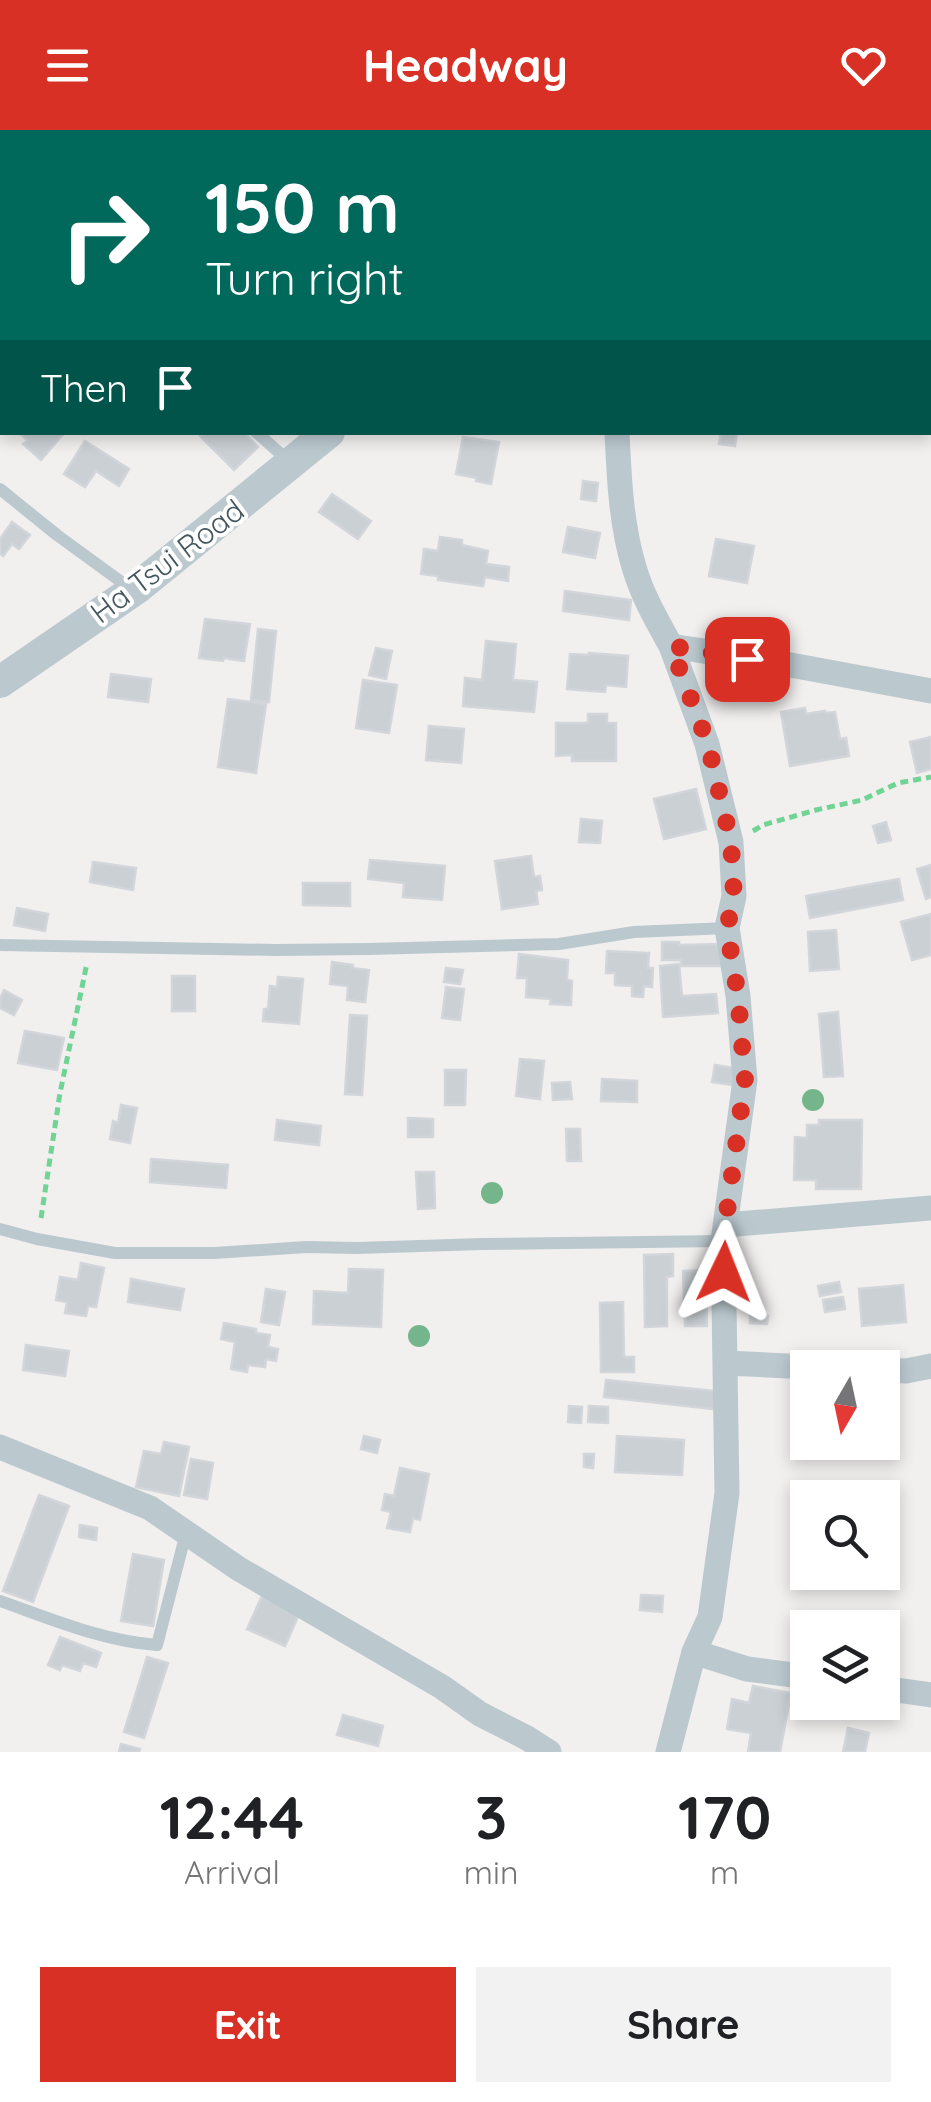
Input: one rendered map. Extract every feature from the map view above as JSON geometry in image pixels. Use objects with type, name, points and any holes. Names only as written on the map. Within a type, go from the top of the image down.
[{"type":"street","name":"Ha Tsui Road","points":[[0,682],[133,591],[326,435]]},
{"type":"street","points":[[617,435],[620,488],[634,566],[649,606],[671,646],[708,744],[731,842],[734,896],[727,928],[745,1080],[724,1233],[727,1493],[710,1616],[694,1652],[668,1752]]},
{"type":"street","points":[[671,646],[931,691]]},
{"type":"street","points":[[724,1233],[931,1208]]},
{"type":"street","points":[[726,1364],[790,1366]]},
{"type":"street","points":[[900,1370],[931,1366]]},
{"type":"street","points":[[0,1447],[150,1508],[239,1569],[549,1752]]},
{"type":"street","points":[[694,1652],[747,1668],[790,1675]]},
{"type":"street","points":[[900,1691],[931,1696]]},
{"type":"lane","points":[[259,435],[292,464]]},
{"type":"lane","points":[[0,489],[133,591]]},
{"type":"lane","points":[[0,945],[276,950],[558,944],[634,932],[727,928]]},
{"type":"lane","points":[[0,1229],[115,1253],[482,1244],[724,1233]]},
{"type":"lane","points":[[0,1601],[76,1628],[158,1645],[186,1532]]},
{"type":"path","points":[[731,842],[763,825],[862,800],[898,783],[931,777]]},
{"type":"path","points":[[37,1239],[60,1092],[90,946]]},
{"type":"building","points":[[22,435],[62,435],[41,460],[23,444],[27,440]]},
{"type":"building","points":[[247,435],[258,447],[234,470],[200,436]]},
{"type":"building","points":[[720,435],[737,435],[735,446],[719,444]]},
{"type":"building","points":[[463,437],[499,442],[491,484],[456,474]]},
{"type":"building","points":[[85,441],[129,469],[119,486],[96,471],[85,487],[64,474]]},
{"type":"building","points":[[583,481],[598,483],[596,501],[581,499]]},
{"type":"building","points":[[332,494],[371,521],[358,539],[319,512]]},
{"type":"building","points":[[12,522],[30,535],[19,549],[12,544],[3,556],[0,539]]},
{"type":"building","points":[[568,527],[600,533],[595,558],[563,552]]},
{"type":"building","points":[[440,537],[462,540],[462,545],[488,551],[486,564],[509,567],[508,581],[485,577],[483,586],[421,574],[424,549],[438,551]]},
{"type":"building","points":[[716,539],[754,546],[747,583],[709,576]]},
{"type":"building","points":[[565,591],[631,600],[629,620],[563,611]]},
{"type":"building","points":[[205,619],[250,624],[244,661],[199,658]]},
{"type":"building","points":[[258,629],[276,631],[269,702],[251,700]]},
{"type":"building","points":[[486,641],[516,644],[513,680],[537,682],[534,712],[463,706],[465,678],[482,680]]},
{"type":"building","points":[[376,648],[392,651],[386,679],[369,675]]},
{"type":"building","points":[[570,654],[628,656],[626,687],[606,685],[605,692],[567,689]]},
{"type":"building","points":[[111,674],[151,679],[148,702],[108,697]]},
{"type":"building","points":[[363,680],[397,685],[389,733],[356,728]]},
{"type":"building","points":[[228,699],[266,704],[256,773],[218,767]]},
{"type":"building","points":[[805,708],[806,714],[835,712],[840,739],[846,738],[849,756],[790,766],[781,712]]},
{"type":"building","points":[[588,714],[607,714],[607,723],[616,723],[616,761],[572,761],[572,755],[556,756],[556,723],[588,723]]},
{"type":"building","points":[[429,726],[464,729],[461,763],[426,760]]},
{"type":"building","points":[[931,737],[931,769],[917,773],[910,742]]},
{"type":"building","points":[[696,789],[706,829],[664,839],[654,799]]},
{"type":"building","points":[[581,819],[602,821],[600,843],[579,842]]},
{"type":"building","points":[[886,822],[891,840],[878,843],[873,826]]},
{"type":"building","points":[[531,856],[534,877],[540,876],[538,904],[502,909],[495,861]]},
{"type":"building","points":[[370,860],[445,866],[442,900],[403,897],[404,883],[368,879]]},
{"type":"building","points":[[93,862],[136,868],[133,890],[90,882]]},
{"type":"building","points":[[931,865],[931,897],[926,899],[917,869]]},
{"type":"building","points":[[899,879],[903,900],[810,918],[806,896]]},
{"type":"building","points":[[303,883],[350,883],[350,906],[303,905]]},
{"type":"building","points":[[17,908],[48,914],[45,931],[14,925]]},
{"type":"building","points":[[931,914],[931,955],[912,960],[901,922]]},
{"type":"building","points":[[836,930],[839,969],[810,971],[808,932]]},
{"type":"building","points":[[662,942],[721,944],[721,966],[681,966],[681,960],[662,960]]},
{"type":"building","points":[[607,951],[649,953],[652,987],[644,986],[643,997],[632,996],[632,986],[615,985],[615,973],[606,973]]},
{"type":"building","points":[[519,954],[568,960],[571,1005],[526,997],[527,978],[517,978]]},
{"type":"building","points":[[332,962],[369,970],[365,1002],[347,1000],[348,986],[330,984]]},
{"type":"building","points":[[679,964],[682,996],[716,994],[718,1013],[663,1017],[660,966]]},
{"type":"building","points":[[446,968],[463,970],[460,984],[444,982]]},
{"type":"building","points":[[172,976],[195,976],[195,1011],[172,1011]]},
{"type":"building","points":[[278,977],[303,979],[299,1024],[263,1021],[270,986],[277,987]]},
{"type":"building","points":[[446,987],[464,989],[460,1020],[442,1018]]},
{"type":"building","points":[[4,990],[22,1000],[14,1015],[0,1008]]},
{"type":"building","points":[[838,1012],[843,1076],[824,1077],[819,1014]]},
{"type":"building","points":[[350,1015],[367,1016],[362,1095],[345,1094]]},
{"type":"building","points":[[25,1031],[64,1038],[57,1070],[18,1063]]},
{"type":"building","points":[[520,1059],[544,1061],[540,1099],[516,1096]]},
{"type":"building","points":[[715,1065],[735,1068],[733,1085],[712,1082]]},
{"type":"building","points":[[445,1070],[466,1070],[465,1105],[445,1105]]},
{"type":"building","points":[[602,1079],[637,1081],[637,1102],[601,1101]]},
{"type":"building","points":[[570,1082],[572,1099],[553,1100],[552,1083]]},
{"type":"building","points":[[121,1105],[137,1108],[130,1143],[110,1139]]},
{"type":"building","points":[[408,1118],[433,1119],[433,1137],[408,1137]]},
{"type":"building","points":[[277,1120],[321,1126],[319,1145],[275,1140]]},
{"type":"building","points":[[819,1120],[862,1120],[861,1189],[816,1189],[816,1180],[794,1180],[795,1137],[807,1138],[807,1125],[819,1125]]},
{"type":"building","points":[[566,1129],[580,1129],[581,1161],[567,1161]]},
{"type":"building","points":[[151,1159],[228,1165],[226,1188],[150,1182]]},
{"type":"building","points":[[416,1172],[434,1172],[435,1208],[418,1209]]},
{"type":"building","points":[[673,1254],[673,1276],[667,1277],[667,1326],[645,1327],[644,1255]]},
{"type":"building","points":[[81,1263],[104,1268],[96,1307],[88,1306],[86,1316],[65,1313],[67,1302],[56,1300],[60,1277],[78,1280]]},
{"type":"building","points":[[349,1269],[383,1270],[381,1327],[313,1324],[314,1291],[348,1293]]},
{"type":"building","points":[[706,1270],[707,1326],[685,1326],[683,1271]]},
{"type":"building","points":[[131,1279],[184,1289],[180,1310],[128,1302]]},
{"type":"building","points":[[839,1282],[841,1292],[820,1296],[818,1286]]},
{"type":"building","points":[[903,1285],[906,1322],[862,1326],[859,1289]]},
{"type":"building","points":[[266,1289],[285,1292],[279,1325],[261,1322]]},
{"type":"building","points":[[843,1297],[845,1309],[825,1312],[823,1300]]},
{"type":"building","points":[[623,1302],[624,1357],[634,1357],[634,1372],[601,1372],[600,1303]]},
{"type":"building","points":[[750,1316],[768,1316],[767,1324],[750,1323]]},
{"type":"building","points":[[224,1323],[270,1335],[268,1347],[278,1349],[276,1361],[266,1359],[265,1367],[248,1365],[247,1372],[231,1369],[235,1342],[221,1339]]},
{"type":"building","points":[[26,1345],[69,1351],[65,1376],[23,1370]]},
{"type":"building","points":[[606,1380],[716,1391],[714,1409],[604,1397]]},
{"type":"building","points":[[569,1406],[582,1407],[581,1423],[568,1422]]},
{"type":"building","points":[[589,1406],[608,1407],[608,1423],[588,1422]]},
{"type":"building","points":[[364,1436],[380,1440],[377,1453],[361,1449]]},
{"type":"building","points":[[617,1436],[684,1440],[682,1475],[615,1472]]},
{"type":"building","points":[[164,1442],[189,1447],[179,1496],[136,1487],[144,1451],[161,1454]]},
{"type":"building","points":[[584,1454],[594,1454],[593,1468],[584,1467]]},
{"type":"building","points":[[191,1459],[213,1463],[207,1499],[184,1495]]},
{"type":"building","points":[[400,1468],[429,1474],[420,1520],[413,1518],[410,1532],[387,1528],[391,1512],[382,1510],[385,1494],[394,1496]]},
{"type":"building","points":[[39,1495],[69,1506],[33,1602],[3,1591]]},
{"type":"building","points":[[80,1525],[97,1528],[96,1540],[79,1537]]},
{"type":"building","points":[[133,1554],[164,1560],[153,1626],[121,1621]]},
{"type":"building","points":[[641,1595],[663,1596],[662,1612],[640,1610]]},
{"type":"building","points":[[262,1596],[300,1612],[285,1646],[247,1629]]},
{"type":"building","points":[[60,1637],[101,1653],[96,1667],[83,1663],[80,1671],[48,1665]]},
{"type":"building","points":[[147,1657],[168,1663],[144,1738],[124,1732]]},
{"type":"building","points":[[753,1686],[790,1693],[780,1752],[748,1752],[751,1733],[727,1729],[732,1699],[749,1703]]},
{"type":"building","points":[[343,1715],[383,1726],[378,1746],[337,1735]]},
{"type":"building","points":[[848,1728],[869,1733],[865,1752],[843,1752]]},
{"type":"building","points":[[121,1744],[140,1749],[139,1752],[119,1752]]},
{"type":"route","points":[[724,1272],[723,1241],[745,1080],[727,928],[734,896],[731,842],[708,744],[671,646],[747,659]]}]
